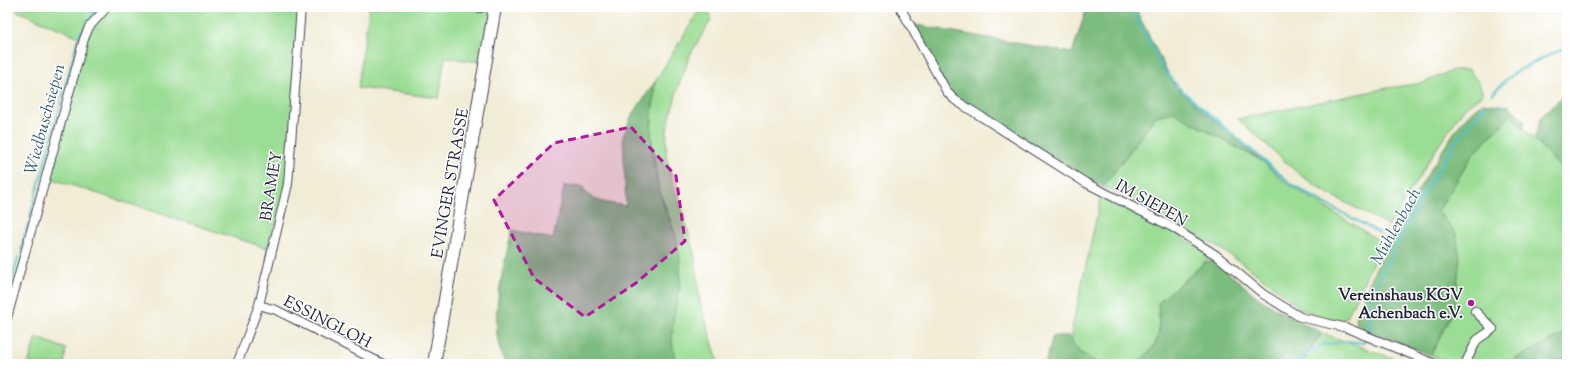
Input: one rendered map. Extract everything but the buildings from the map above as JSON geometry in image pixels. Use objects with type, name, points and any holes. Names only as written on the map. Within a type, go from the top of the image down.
[{"type":"main road","name":"EVINGER STRASSE","points":[[434,364],[495,7]]},
{"type":"street","points":[[7,318],[84,39],[89,27],[107,7]]},
{"type":"street","name":"BRAMEY","points":[[237,364],[259,305],[288,184],[301,7]]},
{"type":"street","name":"IM SIEPEN","points":[[900,7],[947,92],[956,100],[1016,140],[1086,183],[1178,231],[1216,256],[1263,294],[1300,317],[1347,328],[1435,364]]},
{"type":"street","name":"ESSINGLOH","points":[[259,305],[276,310],[383,364]]},
{"type":"street","points":[[1465,364],[1477,340],[1493,329],[1475,311]]},
{"type":"highlighted area","points":[[631,127],[676,176],[685,241],[636,283],[585,317],[534,278],[494,200],[554,143]]},
{"type":"green space","points":[[16,7],[301,7],[288,184],[273,250],[46,177],[84,39],[17,11]]},
{"type":"green space","points":[[369,7],[482,7],[493,10],[485,63],[445,57],[439,98],[358,88]]},
{"type":"green space","points":[[701,7],[707,7],[711,20],[691,53],[678,87],[667,129],[666,154],[671,179],[684,216],[695,257],[700,303],[719,364],[677,364],[672,350],[671,324],[680,288],[676,235],[658,187],[651,131],[655,82]]},
{"type":"green space","points":[[1087,7],[1137,7],[1138,14],[1175,87],[1262,161],[1173,112],[1156,116],[1103,187],[958,100],[946,88],[910,24],[1072,53]]},
{"type":"green space","points":[[1453,70],[1469,70],[1479,83],[1483,94],[1465,107],[1437,148],[1389,226],[1324,191],[1299,174],[1238,119],[1388,88],[1423,83]]},
{"type":"green space","points":[[655,82],[651,119],[653,158],[658,185],[677,242],[680,262],[679,288],[672,337],[673,350],[677,364],[506,364],[500,350],[497,334],[497,316],[501,280],[512,230],[553,239],[564,186],[583,187],[586,192],[596,199],[626,206],[623,137],[631,117]]},
{"type":"green space","points":[[1567,93],[1567,174],[1534,139],[1542,116]]},
{"type":"green space","points":[[1482,103],[1510,106],[1524,121],[1524,129],[1511,115],[1473,154],[1438,211],[1456,234],[1460,259],[1454,309],[1431,355],[1367,331],[1357,324],[1356,319],[1380,259],[1411,202],[1454,132],[1467,116]]},
{"type":"green space","points":[[1173,112],[1262,161],[1285,182],[1380,241],[1378,252],[1347,317],[1342,320],[1333,320],[1300,309],[1286,296],[1246,266],[1216,246],[1122,194],[1103,187],[1156,116]]},
{"type":"green space","points":[[1511,115],[1567,174],[1567,332],[1506,364],[1455,364],[1431,355],[1454,309],[1456,234],[1438,211],[1473,154]]},
{"type":"green space","points":[[1105,195],[1175,232],[1208,254],[1209,258],[1158,303],[1158,341],[1145,358],[1135,364],[1100,364],[1079,352],[1072,341],[1072,329],[1101,196]]},
{"type":"green space","points":[[1213,260],[1260,299],[1294,320],[1321,332],[1301,364],[1135,364],[1144,358],[1150,351],[1157,338],[1159,331],[1158,303],[1204,263]]},
{"type":"green space","points":[[1567,332],[1567,359],[1548,364],[1506,364]]},
{"type":"green space","points":[[1322,333],[1409,364],[1302,364]]},
{"type":"green space","points":[[1053,336],[1069,336],[1079,352],[1100,364],[1045,364]]},
{"type":"green space","points":[[36,337],[66,349],[64,364],[28,364]]},
{"type":"waterway","name":"Wiedbuschsiepen","points":[[84,7],[94,12]]},
{"type":"waterway","name":"Wiedbuschsiepen","points":[[89,21],[99,7]]},
{"type":"waterway","points":[[1135,15],[1161,66],[1179,88],[1290,183],[1380,233]]},
{"type":"waterway","name":"Wiedbuschsiepen","points":[[30,217],[79,36],[84,28]]},
{"type":"waterway","name":"Mühlenbach","points":[[1493,94],[1508,78],[1517,72],[1567,47]]},
{"type":"waterway","name":"Mühlenbach","points":[[1293,364],[1322,345],[1347,341],[1363,343],[1370,332],[1368,304],[1384,269],[1420,200],[1454,144],[1486,105]]},
{"type":"waterway","name":"Wiedbuschsiepen","points":[[21,250],[28,224]]},
{"type":"waterway","name":"Wiedbuschsiepen","points":[[7,297],[19,255]]},
{"type":"place","name":"Vereinshaus KGV Achenbach e.V.","points":[[1471,303]]}]
